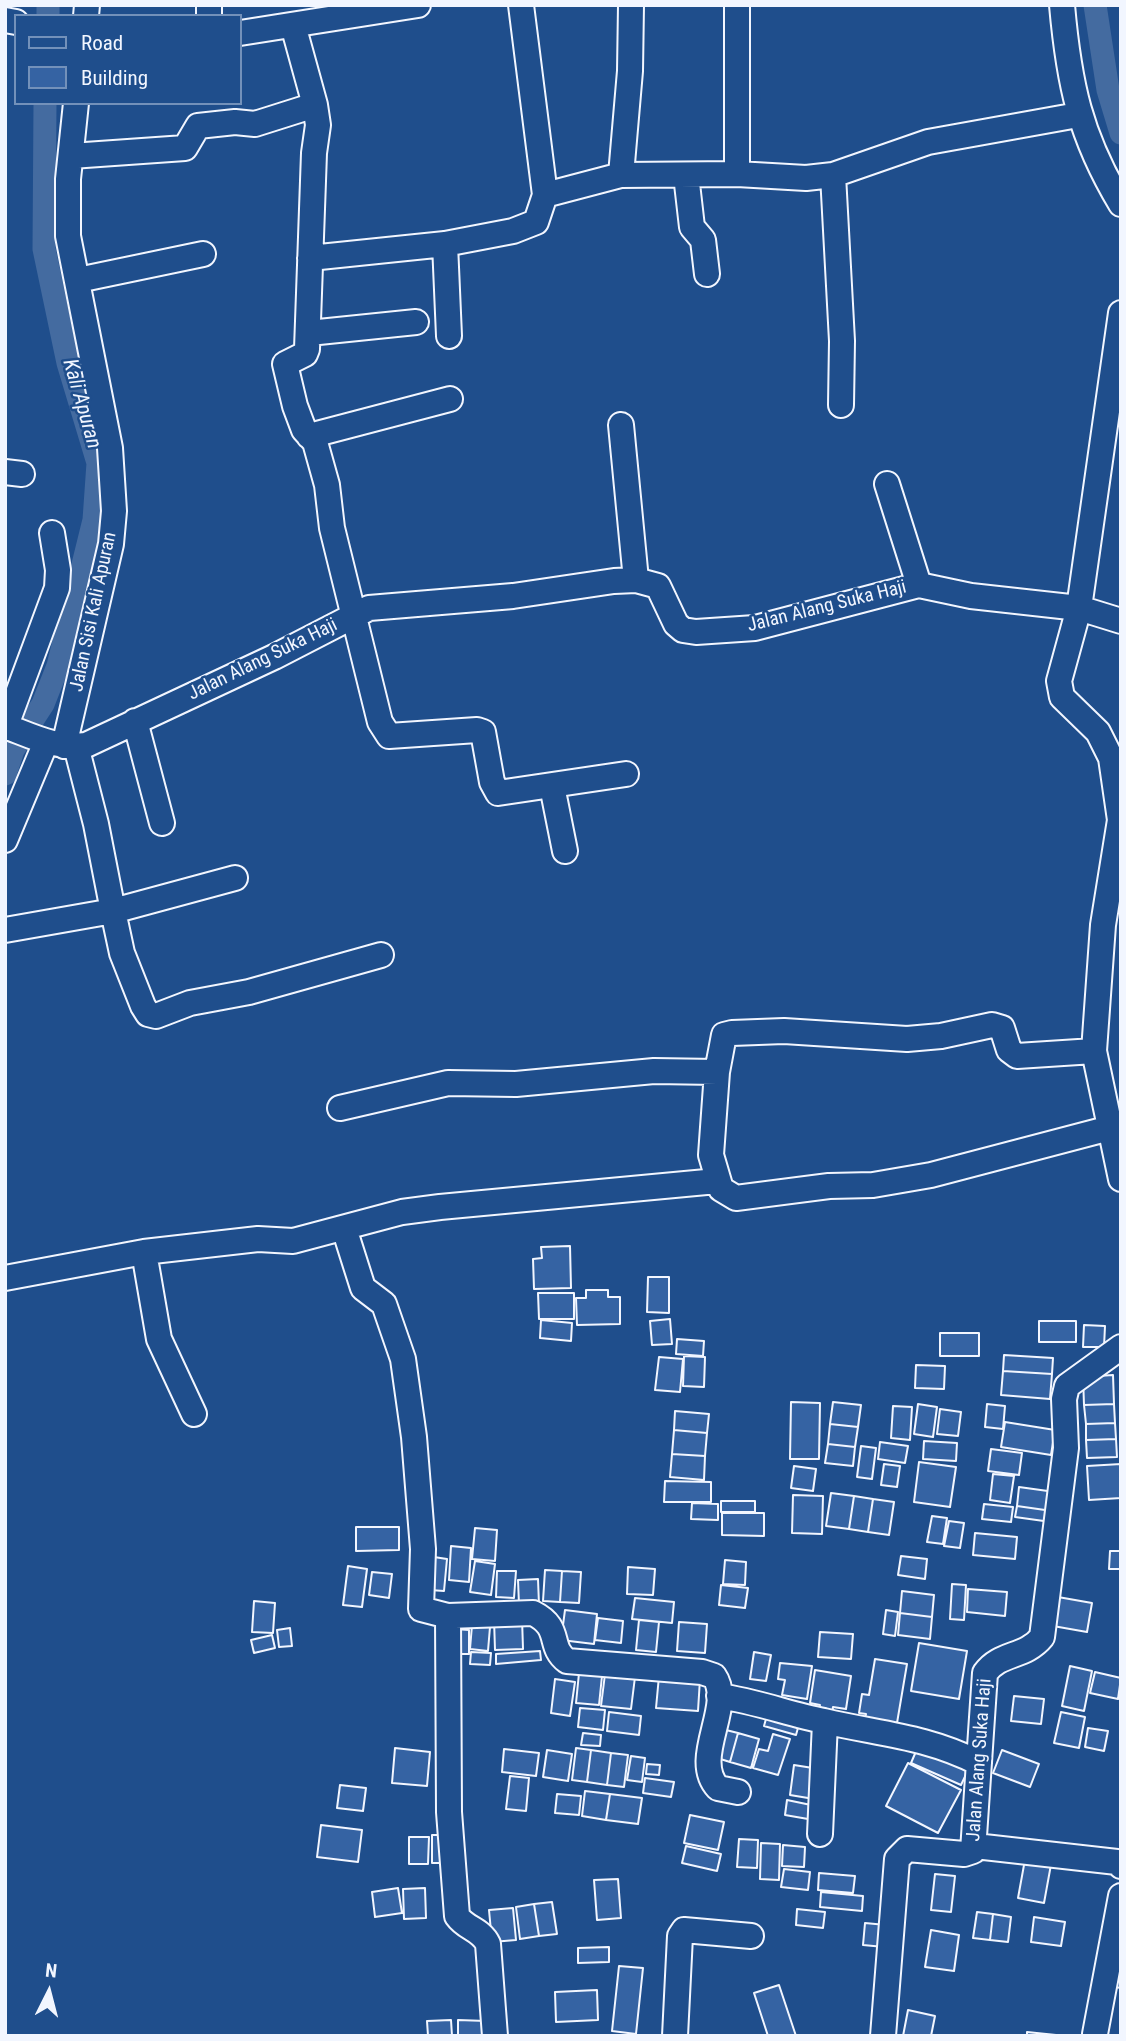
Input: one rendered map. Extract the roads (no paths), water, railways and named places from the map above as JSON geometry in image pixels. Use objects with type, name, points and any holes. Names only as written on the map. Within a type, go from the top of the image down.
[{"type":"street","points":[[242,33],[418,5]]},
{"type":"street","points":[[310,258],[445,244],[537,222],[545,195],[521,5]]},
{"type":"street","points":[[621,174],[630,71],[631,5]]},
{"type":"street","points":[[737,5],[737,174]]},
{"type":"street","points":[[1062,5],[1078,115],[1097,163],[1121,204]]},
{"type":"street","points":[[293,25],[318,125],[310,258],[309,333],[305,354],[285,364],[295,406],[309,436],[315,442],[327,485],[332,528],[386,734],[394,737],[477,730],[485,736],[492,782],[498,793],[626,774]]},
{"type":"street","name":"Jalan Sisi Kali Apuran","points":[[32,735],[101,589],[114,511],[110,448],[68,236],[76,105]]},
{"type":"street","points":[[71,156],[185,148],[198,126],[235,122],[255,124],[315,105]]},
{"type":"street","points":[[545,195],[621,174],[737,174],[806,178],[833,174],[929,142],[1078,115]]},
{"type":"street","points":[[833,174],[842,341],[841,405]]},
{"type":"street","points":[[686,175],[692,227],[703,240],[707,274]]},
{"type":"street","points":[[445,244],[449,336]]},
{"type":"street","points":[[78,280],[203,254]]},
{"type":"street","points":[[1121,313],[1079,608],[1059,681],[1062,697],[1098,732],[1118,780],[1120,820],[1103,925],[1094,1051],[1121,1179]]},
{"type":"street","points":[[309,333],[416,322]]},
{"type":"street","points":[[309,436],[450,399]]},
{"type":"street","points":[[621,425],[636,580]]},
{"type":"street","points":[[887,484],[919,585]]},
{"type":"street","points":[[5,840],[32,735],[57,588],[58,570],[52,533]]},
{"type":"street","name":"Jalan Alang Suka Haji","points":[[32,735],[86,745],[274,657],[353,615],[387,605],[513,596],[636,580],[658,586],[676,624],[683,630],[696,632],[755,628],[919,585],[971,596],[1079,608],[1121,621]]},
{"type":"street","points":[[135,721],[162,823]]},
{"type":"street","points":[[32,735],[96,824],[122,953],[148,1014],[156,1016],[190,1003],[249,992],[381,955]]},
{"type":"street","points":[[552,786],[565,851]]},
{"type":"street","points":[[5,930],[113,911],[235,878]]},
{"type":"street","points":[[1094,1051],[1017,1056],[1009,1050],[1004,1031],[992,1025],[941,1036],[907,1039],[784,1031],[724,1035],[717,1072],[711,1155],[717,1181],[725,1194],[736,1198],[829,1186],[873,1185],[931,1175],[1110,1128]]},
{"type":"street","points":[[340,1108],[448,1083],[516,1084],[654,1071],[717,1072]]},
{"type":"street","points":[[5,1278],[144,1252],[258,1240],[293,1241],[402,1212],[717,1181]]},
{"type":"street","points":[[344,1228],[363,1288],[384,1304],[403,1359],[414,1437],[423,1549],[421,1609],[448,1616],[533,1613],[545,1619],[553,1629],[559,1655],[567,1661],[709,1673],[718,1681],[719,1696],[709,1773],[718,1788],[738,1792]]},
{"type":"street","points":[[144,1252],[159,1339],[194,1414]]},
{"type":"street","name":"Jalan Alang Suka Haji","points":[[883,2036],[897,1859],[907,1849],[964,1854],[971,1853],[975,1846],[985,1673],[991,1664],[1031,1649],[1042,1637],[1066,1448],[1064,1399],[1067,1386],[1121,1347]]},
{"type":"street","points":[[448,1616],[449,1812],[457,1916],[463,1925],[480,1933],[488,1944],[495,2036]]},
{"type":"street","points":[[719,1696],[825,1722],[884,1730],[942,1747],[979,1763]]},
{"type":"street","points":[[820,1834],[825,1722]]},
{"type":"street","points":[[975,1846],[1117,1862],[1121,1866]]},
{"type":"street","points":[[1095,2034],[1121,1896]]},
{"type":"street","points":[[675,2036],[680,1936],[684,1930],[751,1937]]},
{"type":"waterway","points":[[48,5],[48,14]]},
{"type":"waterway","name":"Kali Apuran","points":[[1095,5],[1108,90],[1121,133]]},
{"type":"waterway","name":"Kali Apuran","points":[[5,774],[13,750],[43,704],[58,666],[94,520],[98,463],[68,363],[44,249],[45,105]]}]
